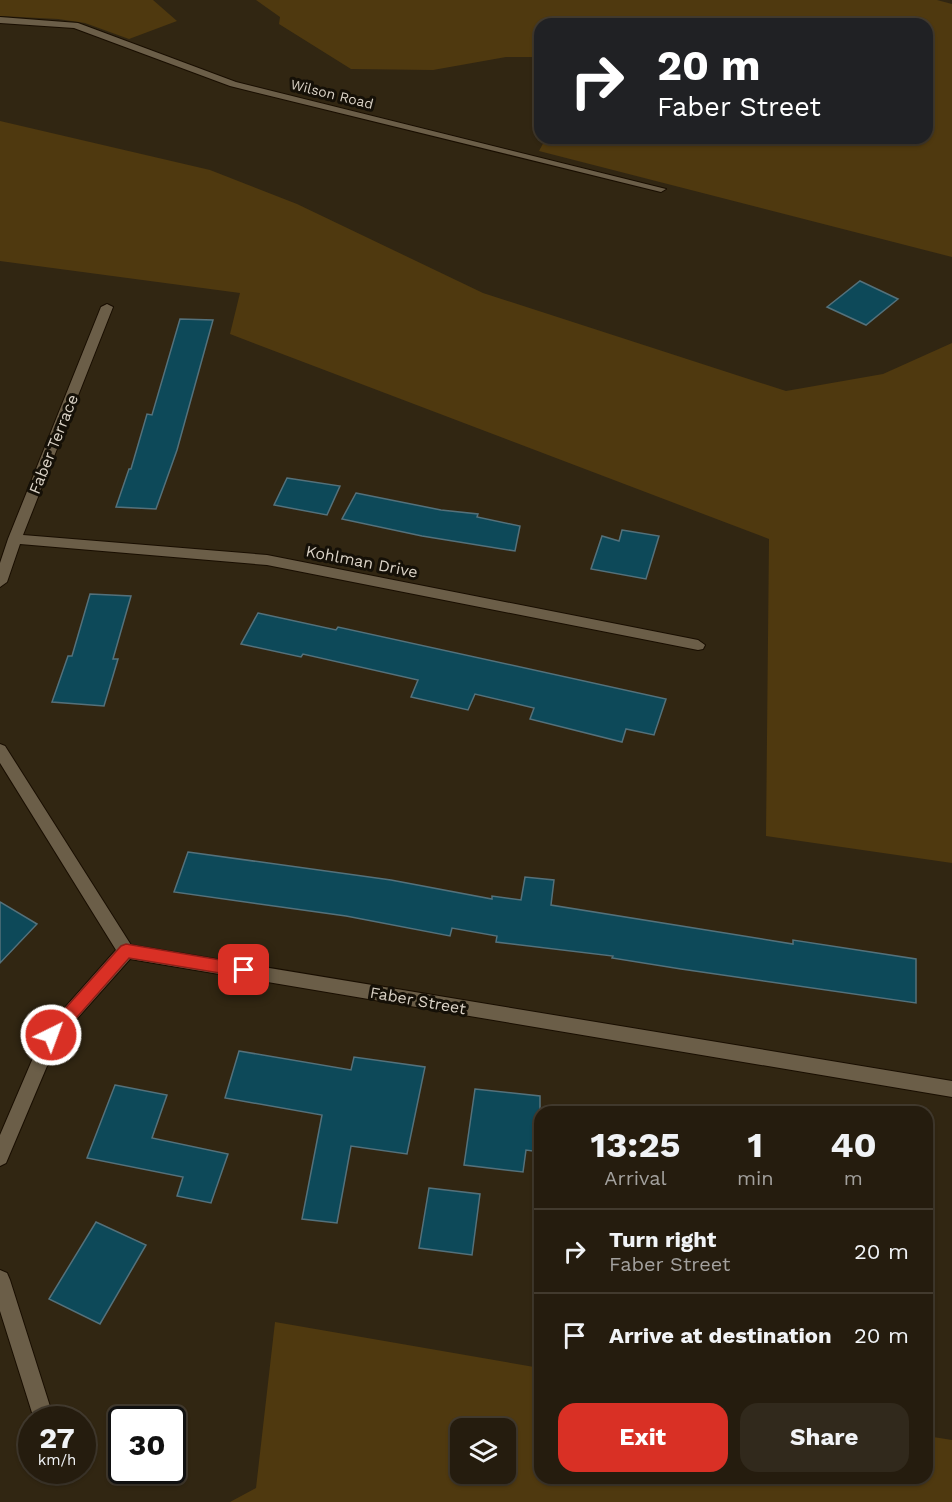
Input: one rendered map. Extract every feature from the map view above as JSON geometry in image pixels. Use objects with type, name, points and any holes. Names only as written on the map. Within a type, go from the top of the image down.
[{"type":"street","name":"Wilson Road","points":[[0,20],[75,25],[233,84],[661,189]]},
{"type":"street","name":"Faber Terrace","points":[[0,582],[107,307]]},
{"type":"street","name":"Kohlman Drive","points":[[15,539],[267,560],[698,645]]},
{"type":"street","points":[[0,750],[126,951],[51,1035],[0,1157]]},
{"type":"street","name":"Faber Street","points":[[126,951],[952,1089]]},
{"type":"street","points":[[0,1280],[40,1406]]},
{"type":"shaded area","points":[[0,0],[153,0],[177,21],[129,39],[85,23],[0,16]]},
{"type":"shaded area","points":[[256,0],[937,0],[952,4],[952,257],[539,151],[543,144],[933,144],[933,18],[534,18],[534,57],[506,57],[433,70],[351,69],[279,24],[280,17]]},
{"type":"shaded area","points":[[0,121],[210,170],[297,204],[483,293],[786,391],[883,374],[952,343],[952,863],[766,836],[769,539],[230,334],[240,293],[0,261]]},
{"type":"shaded area","points":[[275,1322],[534,1367],[534,1484],[933,1484],[933,1437],[952,1440],[952,1502],[230,1502],[256,1488]]},
{"type":"building","points":[[860,281],[898,299],[866,325],[827,307]]},
{"type":"building","points":[[180,319],[213,320],[177,450],[156,509],[116,507],[129,469],[131,469],[147,414],[152,415]]},
{"type":"building","points":[[287,478],[340,486],[327,515],[274,505]]},
{"type":"building","points":[[356,493],[441,510],[478,514],[477,517],[520,526],[515,551],[422,536],[342,519]]},
{"type":"building","points":[[622,530],[659,536],[646,579],[591,569],[602,536],[619,541]]},
{"type":"building","points":[[90,594],[131,596],[113,659],[118,659],[104,706],[52,702],[68,656],[72,656]]},
{"type":"building","points":[[258,613],[336,630],[338,627],[666,699],[654,735],[626,729],[622,742],[530,719],[534,708],[475,694],[468,710],[411,697],[418,680],[303,654],[301,657],[241,644]]},
{"type":"building","points":[[188,852],[391,880],[492,899],[492,896],[521,900],[525,877],[554,880],[551,905],[793,944],[793,940],[916,959],[916,1003],[681,969],[612,958],[613,956],[496,942],[497,936],[452,928],[450,936],[346,916],[174,892]]},
{"type":"building","points":[[0,902],[37,924],[0,963]]},
{"type":"building","points":[[239,1051],[351,1070],[354,1057],[425,1067],[407,1154],[351,1146],[337,1223],[302,1219],[322,1115],[225,1098]]},
{"type":"building","points":[[115,1085],[167,1095],[152,1138],[228,1154],[211,1203],[177,1196],[183,1177],[87,1158]]},
{"type":"building","points":[[475,1089],[540,1096],[540,1106],[534,1106],[534,1151],[526,1150],[523,1172],[464,1165]]},
{"type":"building","points":[[429,1188],[480,1194],[472,1255],[419,1248]]},
{"type":"building","points":[[96,1222],[146,1245],[100,1324],[49,1299]]},
{"type":"route","points":[[51,1035],[126,951],[244,970]]}]
